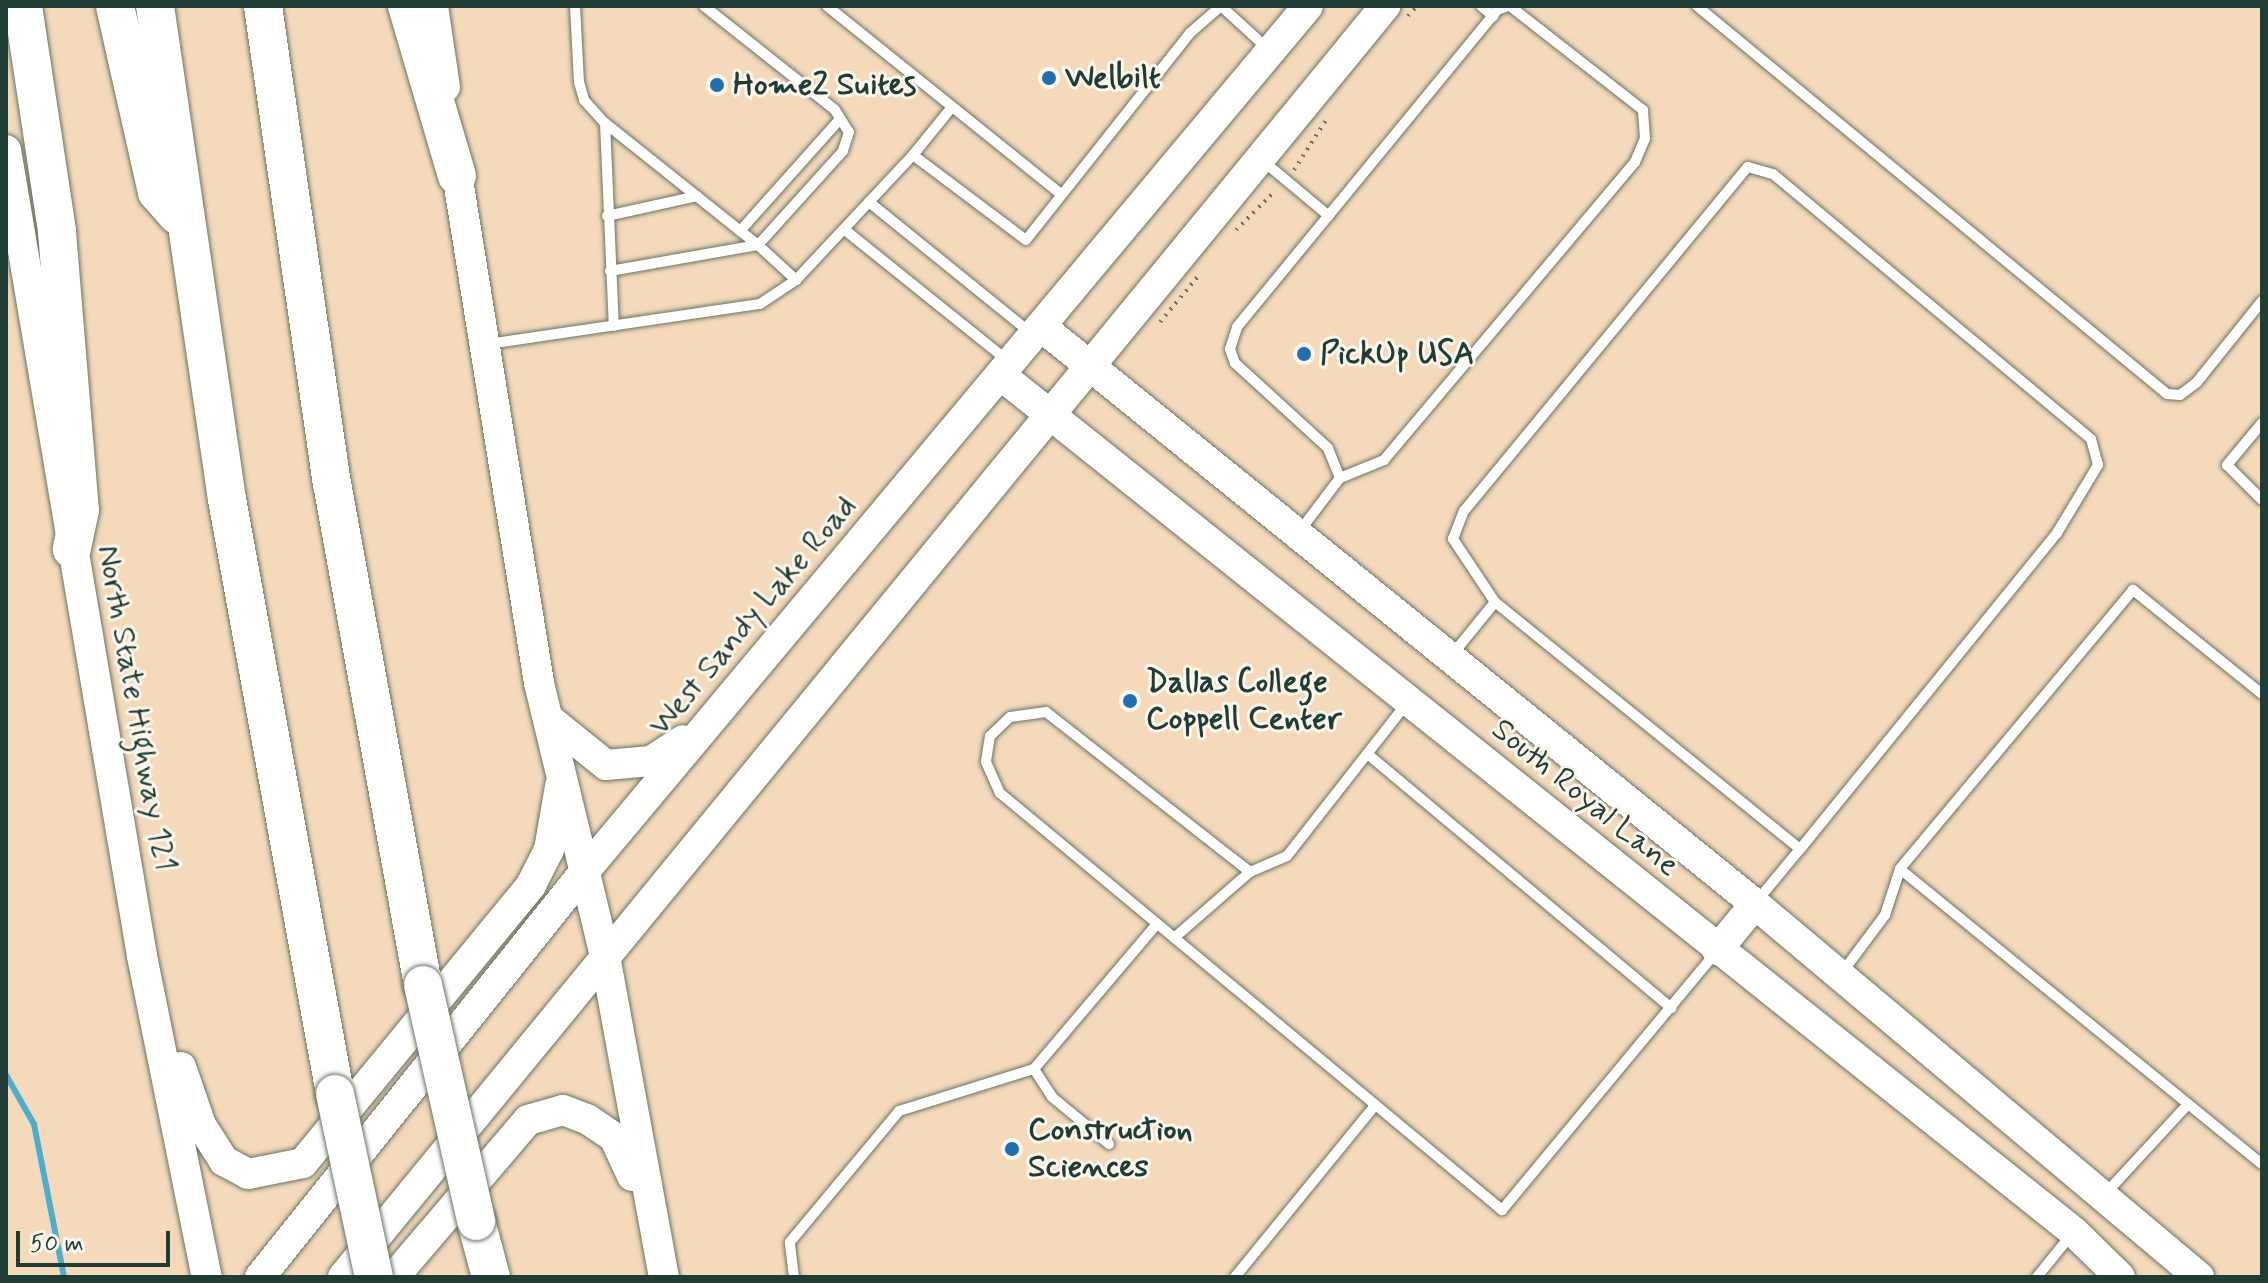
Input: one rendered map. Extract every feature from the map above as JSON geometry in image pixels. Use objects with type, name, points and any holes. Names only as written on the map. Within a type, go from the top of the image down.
[{"type":"highway","points":[[23,6],[57,232],[80,510],[72,549]]},
{"type":"highway","points":[[115,6],[157,192],[188,227]]},
{"type":"highway","points":[[155,6],[229,515],[335,1094],[374,1277]]},
{"type":"highway","points":[[263,6],[332,483],[423,985],[491,1277]]},
{"type":"highway","points":[[407,6],[457,176]]},
{"type":"main road","points":[[433,6],[484,344],[548,718],[605,956],[664,1277]]},
{"type":"main road","name":"West Sandy Lake Road","points":[[260,1277],[585,871],[1008,371],[1308,6]]},
{"type":"main road","points":[[343,1277],[1260,159],[1391,17]]},
{"type":"main road","name":"North State Highway 121","points":[[6,150],[142,956],[207,1277]]},
{"type":"main road","name":"South Royal Lane","points":[[1039,333],[1090,367],[1755,904],[2106,1193],[2199,1277]]},
{"type":"main road","name":"South Royal Lane","points":[[1008,371],[1050,415],[2074,1232],[2120,1277]]},
{"type":"main road","points":[[548,718],[576,747],[606,765],[628,766],[651,761],[711,721]]},
{"type":"main road","points":[[142,956],[201,1125],[224,1161],[248,1174],[303,1163],[531,885],[549,850],[563,772]]},
{"type":"main road","points":[[1717,950],[1755,904]]},
{"type":"main road","points":[[394,1277],[528,1120],[563,1110],[614,1137],[651,1217]]},
{"type":"main road","points":[[2074,1232],[2106,1193]]},
{"type":"lane","points":[[575,6],[579,82],[605,123],[758,245],[796,280]]},
{"type":"lane","points":[[610,271],[758,245],[843,151],[849,132],[840,119],[704,6]]},
{"type":"lane","points":[[827,6],[1061,194]]},
{"type":"lane","points":[[1481,6],[1493,16]]},
{"type":"lane","points":[[1298,534],[1340,478],[1384,460],[1635,162],[1645,139],[1643,110],[1509,6],[1493,16],[1237,327],[1230,349],[1243,374],[1328,448],[1340,478]]},
{"type":"lane","points":[[1697,6],[2167,394],[2180,395],[2197,382],[2262,301]]},
{"type":"lane","points":[[913,155],[1026,240],[1190,33],[1220,7],[1271,51]]},
{"type":"lane","points":[[484,344],[760,304],[796,280],[845,230],[952,107]]},
{"type":"lane","points":[[740,231],[840,119]]},
{"type":"lane","points":[[605,123],[614,326]]},
{"type":"lane","points":[[1260,159],[1329,216]]},
{"type":"lane","points":[[1755,904],[1800,849],[2057,533],[2098,465],[2091,439],[1773,174],[1748,167],[1464,511],[1453,539],[1495,602],[1800,849]]},
{"type":"lane","points":[[607,216],[697,196]]},
{"type":"lane","points":[[869,202],[1039,333]]},
{"type":"lane","points":[[845,230],[1008,371]]},
{"type":"lane","points":[[2262,423],[2227,465],[2262,500]]},
{"type":"lane","points":[[1841,974],[1879,926],[1900,869],[2133,590],[2262,694]]},
{"type":"lane","points":[[1450,657],[1495,602]]},
{"type":"lane","points":[[1174,938],[1250,872],[1287,856],[1370,756],[1408,702]]},
{"type":"lane","points":[[1250,872],[1046,712],[1024,711],[998,725],[986,762],[1000,793],[1373,1108],[1502,1210],[1717,950]]},
{"type":"lane","points":[[1370,756],[1671,1008]]},
{"type":"lane","points":[[1900,869],[2262,1164]]},
{"type":"lane","points":[[794,1277],[790,1242],[899,1111],[1034,1069],[1157,924]]},
{"type":"lane","points":[[1034,1069],[1052,1097],[1109,1144]]},
{"type":"lane","points":[[2106,1193],[2188,1104]]},
{"type":"lane","points":[[1235,1277],[1373,1108]]},
{"type":"lane","points":[[2037,1277],[2074,1232]]},
{"type":"path","points":[[1391,17],[1417,6]]},
{"type":"path","points":[[1226,239],[1286,180],[1312,148],[1333,105]]},
{"type":"path","points":[[1155,326],[1183,302],[1205,265]]},
{"type":"waterway","points":[[6,1075],[34,1124],[64,1277]]},
{"type":"place","name":"Welbilt","points":[[1049,78]]},
{"type":"place","name":"Home2 Suites","points":[[717,85]]},
{"type":"place","name":"PickUp USA","points":[[1304,354]]},
{"type":"place","name":"Dallas College Coppell Center","points":[[1130,701]]},
{"type":"place","name":"Construction Sciences","points":[[1012,1149]]}]
